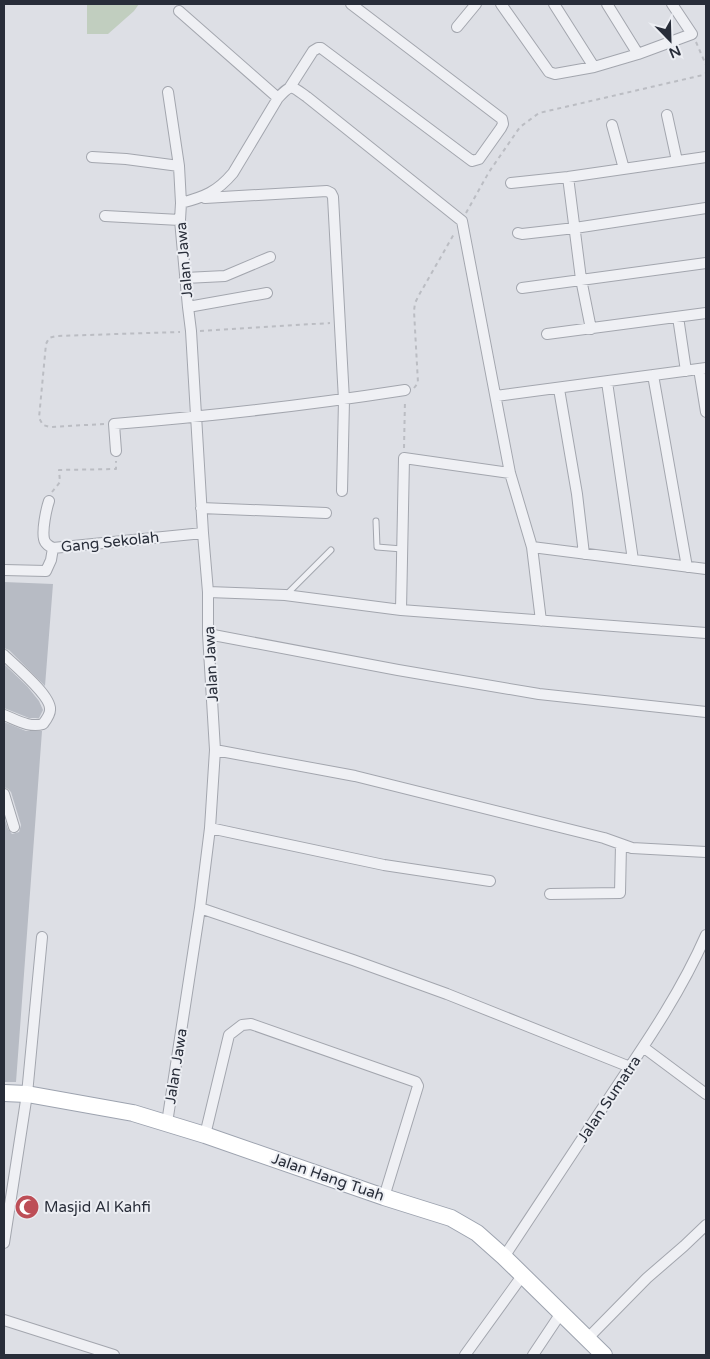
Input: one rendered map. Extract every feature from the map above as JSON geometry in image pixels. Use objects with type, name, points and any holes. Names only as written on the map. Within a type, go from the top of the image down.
[{"type":"main road","name":"Jalan Hang Tuah","points":[[4,1093],[27,1094],[133,1113],[452,1218],[477,1233],[504,1257],[604,1355]]},
{"type":"street","points":[[181,203],[213,193],[225,183],[278,98],[290,87],[313,51],[318,48],[321,48],[472,161],[479,159],[501,128],[503,124],[502,119],[351,4]]},
{"type":"street","points":[[457,28],[476,4]]},
{"type":"street","points":[[501,4],[552,74],[594,67],[638,54],[692,34],[672,4]]},
{"type":"street","points":[[554,4],[594,67]]},
{"type":"street","points":[[607,4],[638,54]]},
{"type":"street","points":[[180,11],[278,98]]},
{"type":"street","points":[[290,87],[307,97],[462,221],[510,473],[532,546],[541,621]]},
{"type":"street","name":"Jalan Jawa","points":[[167,1123],[200,908],[210,828],[216,750],[191,331],[180,220],[181,203],[178,166],[168,92]]},
{"type":"street","points":[[667,115],[677,161]]},
{"type":"street","points":[[612,125],[624,169]]},
{"type":"street","points":[[92,157],[126,159],[178,166]]},
{"type":"street","points":[[512,183],[706,158]]},
{"type":"street","points":[[568,177],[581,280],[591,329]]},
{"type":"street","points":[[200,198],[327,191],[333,197],[344,400],[342,491]]},
{"type":"street","points":[[518,233],[575,228],[706,208]]},
{"type":"street","points":[[104,216],[180,220]]},
{"type":"street","points":[[185,278],[225,276],[270,257]]},
{"type":"street","points":[[522,288],[706,263]]},
{"type":"street","points":[[188,307],[267,293]]},
{"type":"street","points":[[547,334],[706,313]]},
{"type":"street","points":[[678,317],[686,371]]},
{"type":"street","points":[[496,396],[703,369],[706,412]]},
{"type":"street","points":[[653,375],[687,567]]},
{"type":"street","points":[[607,382],[634,560]]},
{"type":"street","points":[[559,389],[577,494],[584,554]]},
{"type":"street","points":[[116,451],[114,424],[197,417],[344,400],[405,390]]},
{"type":"street","points":[[401,610],[404,458],[510,473]]},
{"type":"street","points":[[48,501],[44,539],[48,546],[52,548]]},
{"type":"street","points":[[201,508],[326,513]]},
{"type":"street","name":"Gang Sekolah","points":[[4,570],[46,571],[51,560],[52,548],[203,533]]},
{"type":"street","points":[[532,546],[706,569]]},
{"type":"street","points":[[208,592],[285,595],[401,610],[706,633]]},
{"type":"street","points":[[208,634],[398,670],[539,694],[706,712]]},
{"type":"street","points":[[4,655],[40,691],[49,703],[50,710],[43,724],[38,726],[29,725],[4,715]]},
{"type":"street","points":[[216,750],[355,776],[604,838],[632,848],[706,852]]},
{"type":"street","points":[[4,794],[14,826]]},
{"type":"street","points":[[210,828],[384,865],[490,881]]},
{"type":"street","points":[[550,894],[620,893],[621,844]]},
{"type":"street","points":[[200,908],[344,956],[447,994],[630,1067]]},
{"type":"street","name":"Jalan Sumatra","points":[[504,1257],[644,1047],[682,983],[706,935]]},
{"type":"street","points":[[4,1243],[27,1094],[42,937]]},
{"type":"street","points":[[205,1136],[229,1036],[242,1025],[251,1024],[416,1082],[418,1086],[384,1197]]},
{"type":"street","points":[[644,1047],[706,1094]]},
{"type":"street","points":[[588,1338],[647,1278],[705,1227]]},
{"type":"street","points":[[465,1355],[522,1276]]},
{"type":"street","points":[[533,1355],[561,1313]]},
{"type":"street","points":[[4,1320],[114,1355]]},
{"type":"lane","points":[[376,521],[377,547],[402,549]]},
{"type":"lane","points":[[285,595],[331,550]]},
{"type":"path","points":[[696,41],[706,65]]},
{"type":"path","points":[[404,458],[405,390],[410,390],[418,383],[415,303],[489,172],[520,127],[539,113],[706,73]]},
{"type":"path","points":[[114,424],[50,427],[43,425],[39,418],[46,344],[49,338],[56,336],[340,323]]},
{"type":"path","points":[[48,501],[52,491],[60,482],[59,470],[116,469],[116,451]]},
{"type":"green space","points":[[87,4],[139,4],[134,11],[108,34],[87,34]]},
{"type":"building","points":[[4,582],[53,584],[45,686],[9,650],[4,648]]},
{"type":"building","points":[[4,664],[27,686],[39,701],[43,710],[39,718],[29,718],[4,708]]},
{"type":"building","points":[[4,722],[26,731],[42,731],[16,1082],[4,1082],[4,817],[12,834],[19,832],[21,825],[11,792],[4,787]]},
{"type":"place","name":"Masjid Al Kahfi","points":[[27,1207]]}]
